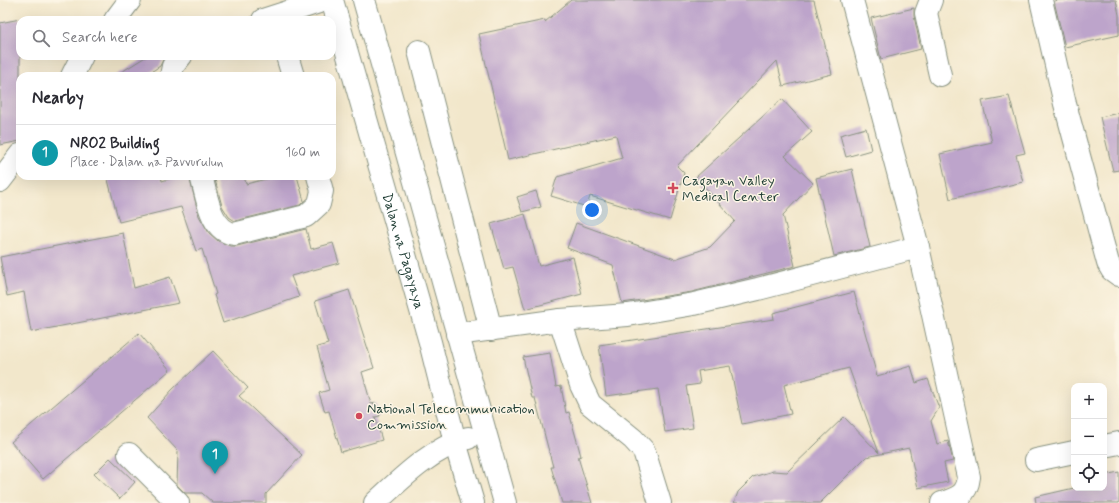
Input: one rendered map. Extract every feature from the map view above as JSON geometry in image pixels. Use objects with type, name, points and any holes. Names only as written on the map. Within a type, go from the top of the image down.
[{"type":"street","points":[[118,16],[130,0]]},
{"type":"street","points":[[278,16],[325,0]]},
{"type":"street","name":"Dalan na Pagayaya","points":[[332,0],[430,342],[455,442],[473,503]]},
{"type":"street","name":"Dalan na Pagayaya","points":[[364,0],[504,503]]},
{"type":"street","points":[[852,0],[918,247],[969,477],[967,489],[964,494],[958,498],[942,503]]},
{"type":"street","points":[[931,0],[926,13],[940,75]]},
{"type":"street","points":[[1041,0],[1065,104],[1108,263],[1112,270],[1119,275]]},
{"type":"street","points":[[419,51],[492,330]]},
{"type":"street","points":[[74,72],[80,60]]},
{"type":"street","points":[[172,72],[173,66],[178,60]]},
{"type":"street","points":[[288,60],[292,72]]},
{"type":"street","points":[[0,181],[16,160]]},
{"type":"street","points":[[201,180],[213,216],[218,226],[225,232],[234,234],[306,216],[320,204],[322,191],[319,180]]},
{"type":"street","points":[[457,334],[560,320],[628,315],[694,304],[758,289],[918,247]]},
{"type":"street","points":[[560,320],[581,385],[590,404],[633,439],[644,452],[660,503]]},
{"type":"street","points":[[375,503],[412,469],[430,456],[455,442],[485,433]]},
{"type":"street","points":[[1107,445],[1119,443]]},
{"type":"street","points":[[1036,460],[1071,453]]},
{"type":"street","points":[[129,454],[178,503]]},
{"type":"building","points":[[571,0],[814,0],[832,74],[783,86],[777,61],[677,166],[684,173],[670,220],[590,196],[587,207],[551,196],[557,177],[622,158],[616,135],[508,160],[479,34],[545,20],[545,22]]},
{"type":"building","points":[[1116,0],[1119,15],[1119,35],[1065,47],[1054,1]]},
{"type":"building","points":[[914,8],[914,16],[921,49],[881,59],[871,18]]},
{"type":"building","points":[[16,20],[16,60],[20,60],[20,72],[16,72],[16,142],[0,145],[0,23]]},
{"type":"building","points":[[141,60],[163,60],[160,66],[151,72],[121,72]]},
{"type":"building","points":[[1009,96],[1025,153],[1016,155],[1023,182],[950,199],[940,154],[992,142],[982,101]]},
{"type":"building","points":[[782,99],[812,132],[785,156],[813,183],[783,215],[795,266],[692,292],[622,303],[613,265],[567,248],[576,223],[675,259],[710,247],[735,221],[696,177]]},
{"type":"building","points":[[1119,113],[1119,170],[1113,171],[1100,117]]},
{"type":"building","points":[[866,128],[871,150],[846,157],[840,135]]},
{"type":"building","points":[[852,169],[870,247],[834,256],[816,178]]},
{"type":"building","points":[[108,180],[190,180],[199,216],[209,233],[218,241],[230,246],[237,246],[306,229],[311,249],[333,243],[339,263],[291,276],[299,297],[223,323],[202,249],[196,251],[181,207],[119,222]]},
{"type":"building","points":[[215,180],[245,180],[246,184],[262,180],[298,180],[304,201],[300,205],[235,221],[229,217],[222,206]]},
{"type":"building","points":[[536,191],[541,207],[522,212],[517,197]]},
{"type":"building","points":[[525,214],[539,266],[573,257],[582,294],[525,309],[513,267],[504,269],[491,224]]},
{"type":"building","points":[[123,233],[134,288],[170,277],[179,303],[31,332],[24,292],[7,296],[0,257]]},
{"type":"building","points":[[349,290],[374,368],[362,372],[371,404],[376,403],[380,416],[375,417],[382,440],[341,452],[329,411],[325,412],[319,393],[329,390],[317,347],[328,344],[315,301]]},
{"type":"building","points":[[854,292],[877,376],[911,366],[916,383],[928,379],[939,408],[931,421],[937,444],[948,441],[953,461],[944,463],[948,482],[918,488],[909,448],[866,457],[820,503],[734,503],[738,492],[753,477],[773,471],[787,472],[844,417],[879,453],[849,368],[784,385],[791,414],[742,424],[730,366],[698,371],[700,384],[686,386],[693,428],[665,432],[658,389],[606,396],[599,345],[774,319],[773,313]]},
{"type":"building","points":[[139,333],[170,370],[43,479],[11,442]]},
{"type":"building","points":[[213,351],[248,388],[239,396],[302,455],[266,494],[266,503],[213,503],[202,493],[185,493],[177,485],[178,451],[147,418],[172,390]]},
{"type":"building","points":[[550,353],[556,387],[561,386],[566,413],[569,412],[581,456],[578,457],[592,503],[562,503],[551,467],[553,467],[535,398],[532,398],[523,357]]},
{"type":"building","points":[[110,458],[135,482],[120,499],[94,474]]},
{"type":"building","points":[[1119,472],[1119,503],[1036,503],[1035,497],[1071,489],[1071,491],[1107,491],[1107,474]]},
{"type":"place","name":"Cagayan Valley Medical Center","points":[[673,188]]},
{"type":"place","name":"National Telecommunication Commission","points":[[359,416]]},
{"type":"place","name":"NRO2 Building","points":[[215,474]]}]
